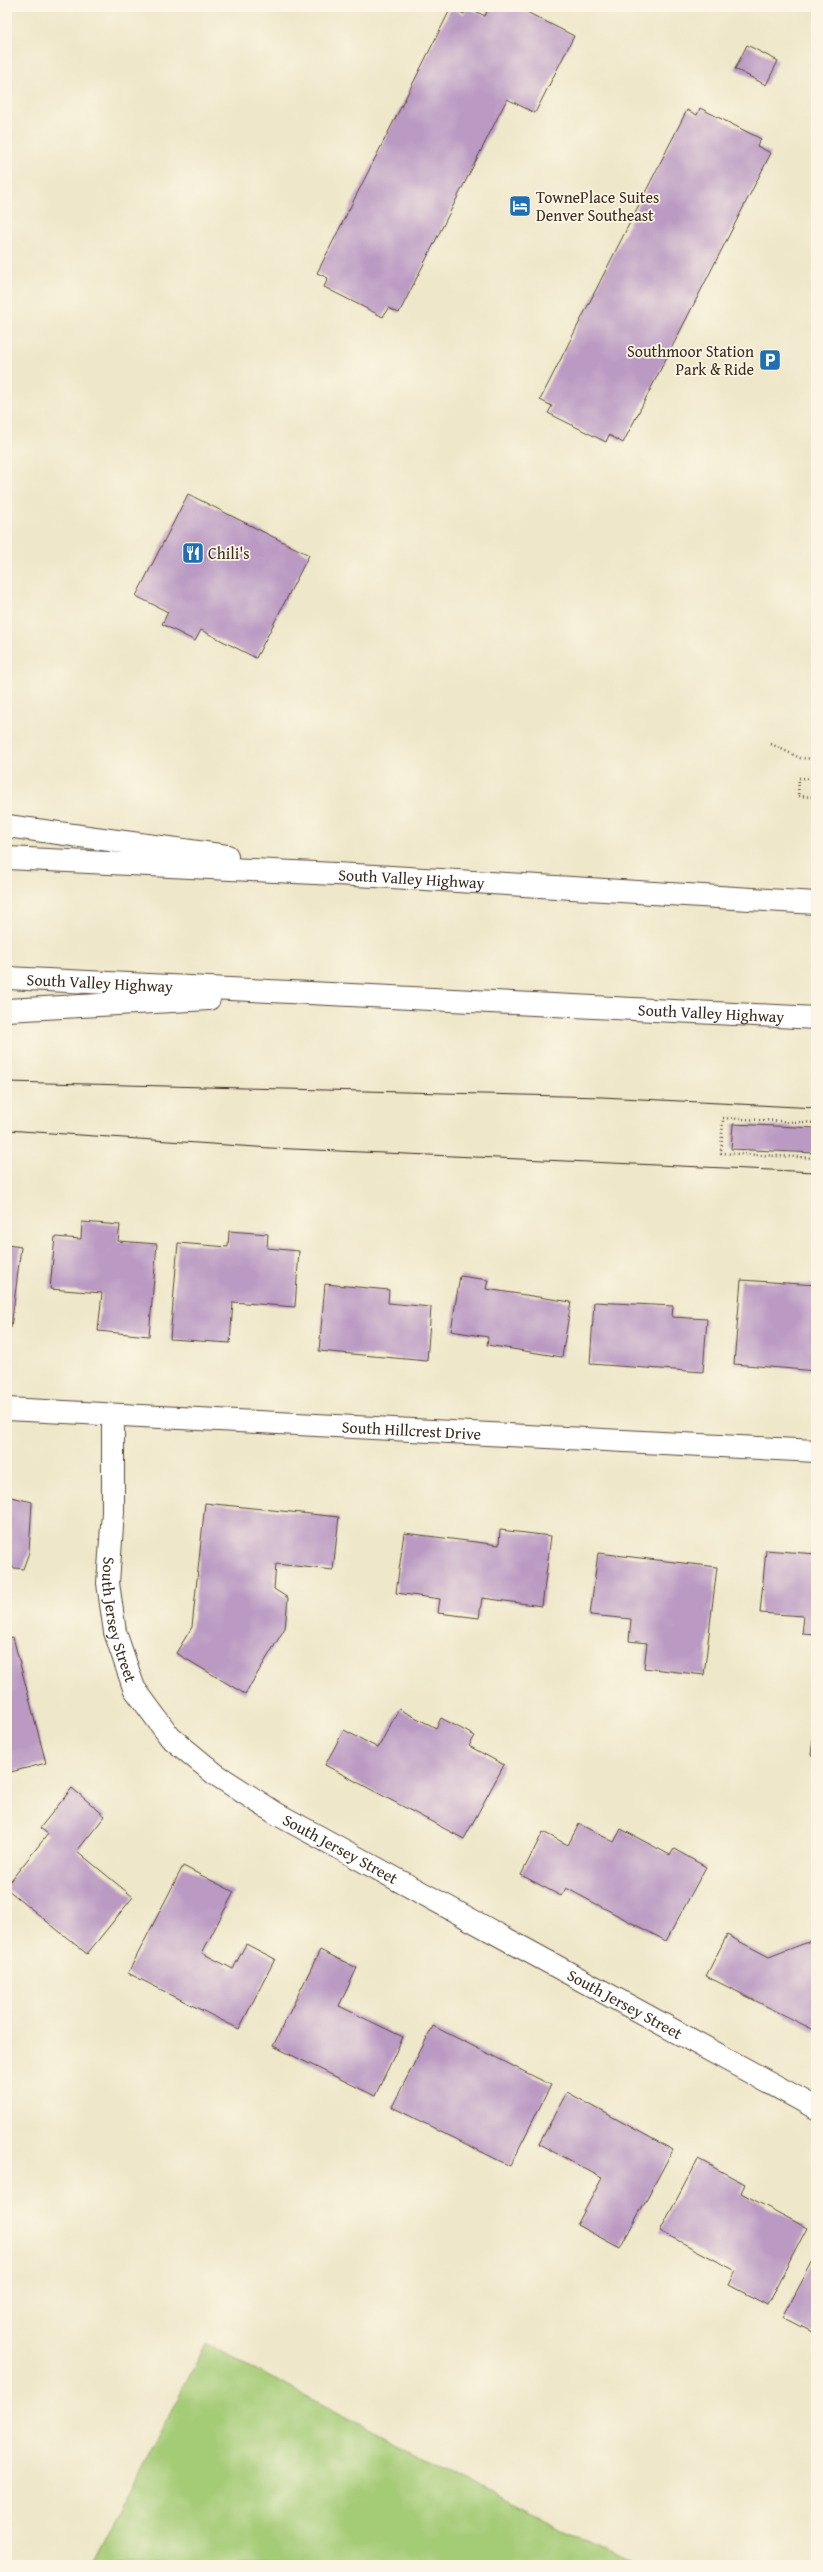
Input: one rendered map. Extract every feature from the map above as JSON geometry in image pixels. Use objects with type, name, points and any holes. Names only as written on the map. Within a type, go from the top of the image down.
[{"type":"main road","points":[[7,826],[375,876]]},
{"type":"main road","name":"South Valley Highway","points":[[7,858],[375,876],[816,903]]},
{"type":"main road","name":"South Valley Highway","points":[[7,978],[332,992],[816,1018]]},
{"type":"main road","points":[[7,1010],[332,992]]},
{"type":"main road","name":"South Hillcrest Drive","points":[[7,1409],[816,1451]]},
{"type":"main road","name":"South Jersey Street","points":[[113,1415],[113,1512],[108,1583],[115,1632],[134,1688],[170,1737],[215,1774],[276,1814],[816,2108]]},
{"type":"path","points":[[771,744],[800,758],[816,759]]},
{"type":"path","points":[[816,779],[799,778],[798,796],[816,797]]},
{"type":"path","points":[[816,1123],[723,1118],[721,1153],[816,1158]]},
{"type":"green space","points":[[206,2344],[631,2565],[92,2565]]},
{"type":"building","points":[[467,7],[485,16],[489,7],[517,7],[574,36],[535,113],[507,99],[399,313],[388,308],[383,317],[324,287],[328,278],[317,273],[451,8],[464,14]]},
{"type":"building","points":[[747,45],[778,61],[766,85],[735,69]]},
{"type":"building","points":[[700,108],[761,139],[757,146],[771,153],[623,443],[609,435],[606,442],[548,413],[552,406],[540,400],[687,110],[697,115]]},
{"type":"building","points":[[188,494],[309,555],[256,658],[201,630],[195,641],[162,624],[168,612],[136,596]]},
{"type":"building","points":[[733,1124],[816,1128],[816,1153],[731,1149]]},
{"type":"building","points":[[82,1222],[120,1225],[118,1241],[157,1244],[149,1336],[98,1331],[102,1293],[50,1289],[55,1237],[81,1239]]},
{"type":"building","points":[[229,1231],[268,1234],[267,1248],[299,1251],[295,1307],[233,1302],[230,1343],[170,1339],[178,1243],[228,1247]]},
{"type":"building","points":[[7,1245],[21,1247],[11,1328],[7,1327]]},
{"type":"building","points":[[460,1276],[488,1280],[486,1289],[571,1302],[562,1357],[487,1345],[488,1337],[451,1331]]},
{"type":"building","points":[[741,1280],[816,1285],[816,1371],[734,1364]]},
{"type":"building","points":[[325,1284],[389,1290],[388,1303],[431,1307],[427,1361],[319,1351]]},
{"type":"building","points":[[594,1302],[673,1306],[672,1317],[707,1319],[703,1372],[590,1364]]},
{"type":"building","points":[[7,1496],[32,1502],[29,1552],[23,1569],[7,1567]]},
{"type":"building","points":[[205,1503],[339,1517],[333,1570],[276,1564],[274,1589],[288,1598],[285,1628],[245,1694],[176,1653],[192,1627]]},
{"type":"building","points":[[500,1530],[551,1536],[542,1606],[482,1598],[479,1618],[438,1613],[440,1599],[396,1593],[404,1533],[499,1545]]},
{"type":"building","points":[[766,1550],[816,1554],[816,1635],[802,1634],[804,1616],[760,1613]]},
{"type":"building","points":[[598,1553],[717,1567],[704,1675],[644,1668],[647,1643],[629,1641],[631,1619],[590,1615]]},
{"type":"building","points":[[13,1637],[46,1763],[7,1773],[7,1638]]},
{"type":"building","points":[[399,1709],[436,1728],[441,1718],[475,1736],[469,1746],[504,1765],[464,1839],[325,1765],[344,1730],[378,1748]]},
{"type":"building","points":[[816,1721],[816,1756],[811,1755]]},
{"type":"building","points":[[72,1788],[105,1816],[77,1851],[133,1897],[87,1954],[7,1889],[7,1885],[48,1834],[40,1828]]},
{"type":"building","points":[[579,1824],[614,1842],[621,1829],[670,1855],[674,1849],[706,1867],[666,1941],[566,1888],[561,1896],[521,1875],[543,1832],[568,1845]]},
{"type":"building","points":[[183,1866],[234,1892],[202,1953],[233,1969],[246,1944],[275,1959],[239,2029],[128,1973]]},
{"type":"building","points":[[727,1935],[769,1957],[816,1939],[816,2031],[706,1976]]},
{"type":"building","points":[[320,1950],[357,1968],[339,2006],[403,2037],[375,2096],[273,2046]]},
{"type":"building","points":[[433,2026],[551,2085],[510,2166],[392,2107]]},
{"type":"building","points":[[567,2092],[673,2150],[620,2248],[577,2225],[602,2178],[539,2144]]},
{"type":"building","points":[[698,2159],[745,2184],[741,2193],[807,2228],[767,2305],[729,2285],[736,2271],[660,2231]]},
{"type":"building","points":[[816,2255],[816,2334],[783,2317]]},
{"type":"tram line","points":[[7,1082],[602,1097],[816,1108]]},
{"type":"tram line","points":[[7,1130],[270,1148],[816,1172]]},
{"type":"place","name":"TownePlace Suites Denver Southeast","points":[[520,206]]},
{"type":"place","name":"Southmoor Station Park & Ride","points":[[770,360]]},
{"type":"place","name":"Chili's","points":[[193,553]]}]
